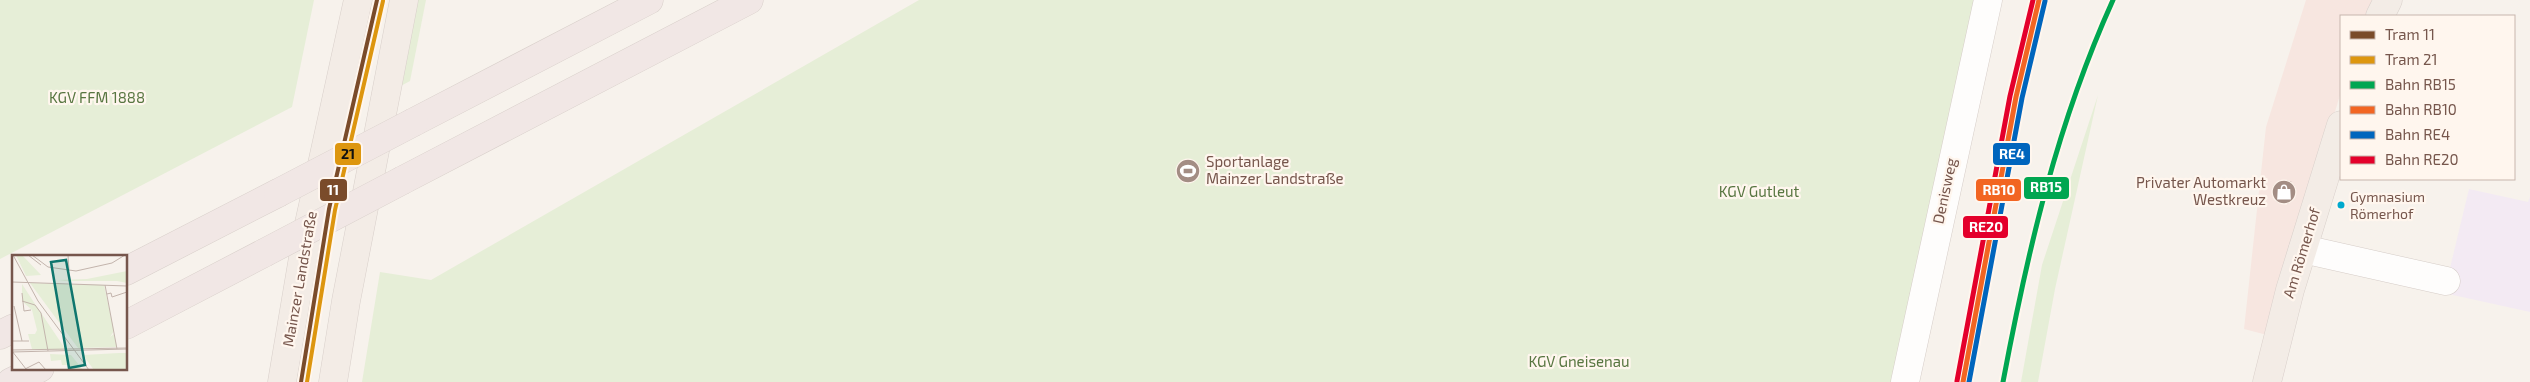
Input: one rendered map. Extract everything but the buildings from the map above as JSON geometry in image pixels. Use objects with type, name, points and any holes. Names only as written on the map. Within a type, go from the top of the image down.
[{"type":"highway","points":[[128,269],[649,0]]},
{"type":"highway","points":[[128,324],[749,0]]},
{"type":"highway","points":[[0,335],[12,329]]},
{"type":"highway","points":[[11,382],[36,370]]},
{"type":"main road","name":"Mainzer Landstraße","points":[[282,382],[308,228],[358,0]]},
{"type":"main road","points":[[333,382],[346,301],[404,0]]},
{"type":"main road","points":[[2380,15],[2388,0]]},
{"type":"main road","name":"Am Römerhof","points":[[2267,382],[2290,290],[2340,128]]},
{"type":"lane","name":"Denisweg","points":[[1905,382],[1988,0]]},
{"type":"lane","points":[[2302,249],[2446,281]]},
{"type":"shaded area","name":"Privater Automarkt Westkreuz","points":[[2306,0],[2372,0],[2367,15],[2340,15],[2340,95],[2267,335],[2244,329],[2266,127]]},
{"type":"shaded area","name":"Gymnasium Römerhof","points":[[2469,189],[2528,202],[2530,197],[2530,312],[2444,293]]},
{"type":"green space","name":"KGV FFM 1888","points":[[0,0],[314,0],[292,107],[0,259]]},
{"type":"green space","points":[[413,0],[426,0],[410,81],[395,89]]},
{"type":"green space","name":"KGV Gutleut","points":[[919,0],[1998,0],[1915,382],[362,382],[380,272],[431,280]]},
{"type":"green space","points":[[2098,95],[2055,289],[2038,382],[2021,382],[2042,265]]},
{"type":"green space","points":[[325,287],[311,382],[305,382],[322,288]]},
{"type":"tram line","name":"11","points":[[301,382],[329,209],[377,0]]},
{"type":"tram line","name":"21","points":[[307,382],[335,210],[383,1]]},
{"type":"rail line","name":"RE20","points":[[1957,381],[2010,96],[2033,0]]},
{"type":"rail line","name":"RB10","points":[[1963,382],[2016,97],[2039,0]]},
{"type":"rail line","name":"RB15","points":[[2003,382],[2023,284],[2046,188],[2076,93],[2113,0]]},
{"type":"rail line","name":"RE4","points":[[1969,382],[2022,98],[2045,1]]},
{"type":"place","name":"Sportanlage Mainzer Landstraße","points":[[1188,171]]},
{"type":"place","name":"Privater Automarkt Westkreuz","points":[[2284,192]]},
{"type":"place","name":"Gymnasium Römerhof","points":[[2341,205]]},
{"type":"park label","name":"KGV Gneisenau","points":[[1579,362]]}]
